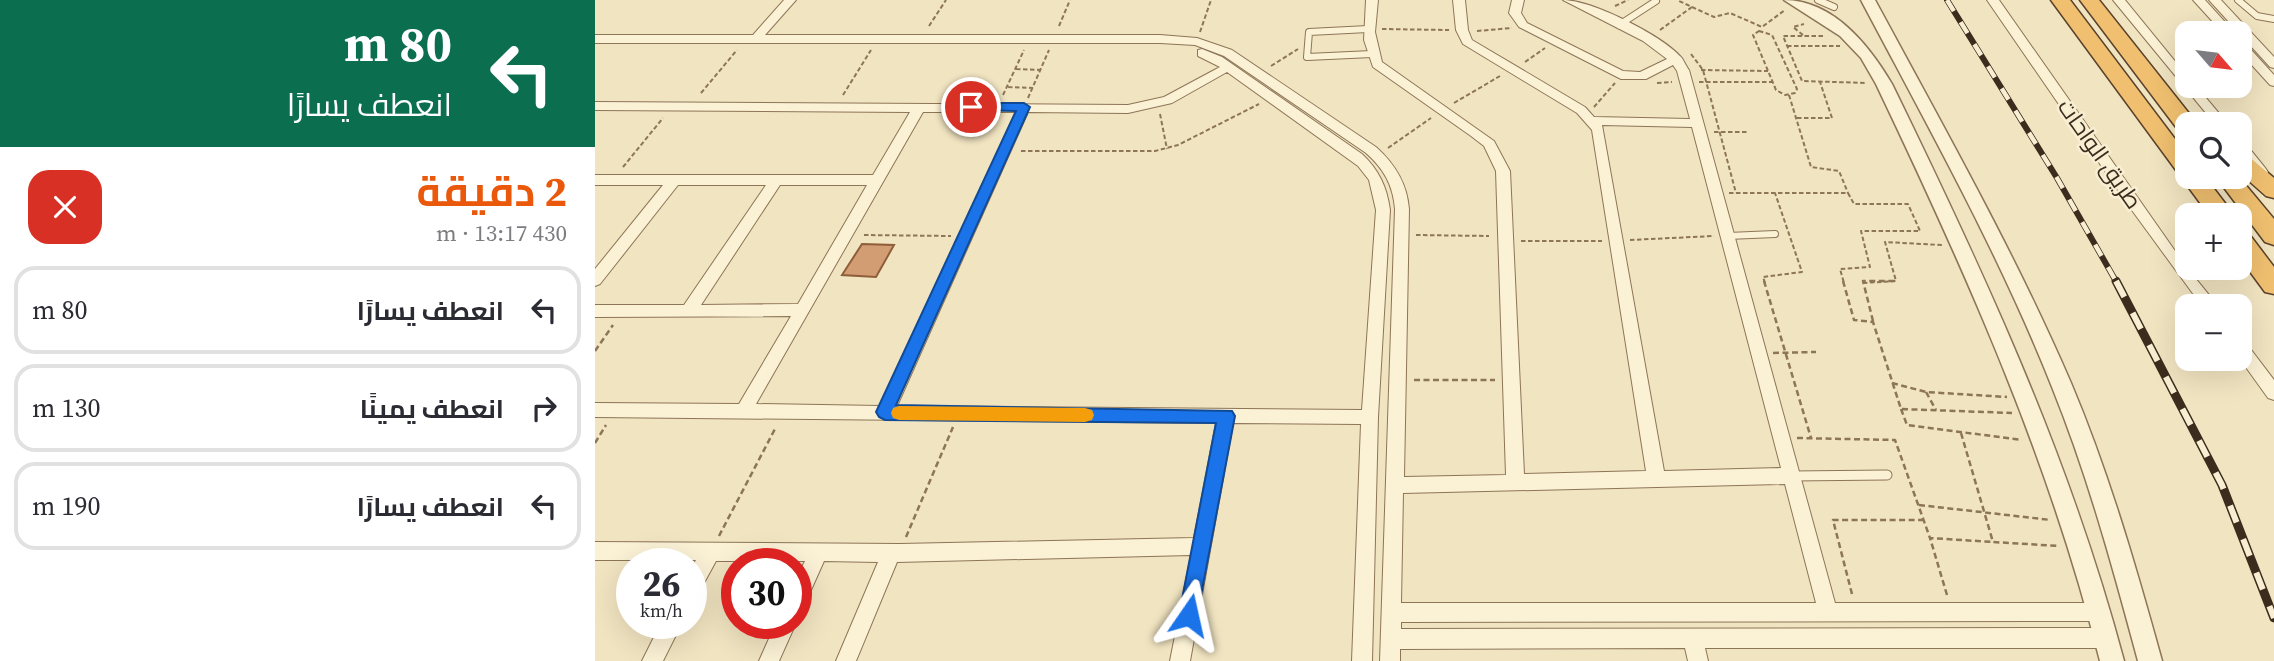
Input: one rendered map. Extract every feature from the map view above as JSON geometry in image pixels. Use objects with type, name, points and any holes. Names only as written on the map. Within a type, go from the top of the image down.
[{"type":"highway","points":[[2060,0],[2175,154]]},
{"type":"highway","points":[[2089,0],[2176,112]]},
{"type":"highway","points":[[2163,94],[2183,112]]},
{"type":"highway","points":[[2252,171],[2274,189]]},
{"type":"highway","points":[[2202,189],[2213,203]]},
{"type":"highway","points":[[2237,189],[2274,236]]},
{"type":"highway","points":[[2252,256],[2274,285]]},
{"type":"street","points":[[756,39],[790,0]]},
{"type":"street","points":[[1371,0],[1368,29],[1373,54],[1386,72],[1476,132],[1498,157],[1503,171],[1515,482]]},
{"type":"street","points":[[1459,0],[1462,31],[1467,42],[1590,118],[1602,137],[1656,479]]},
{"type":"street","points":[[1518,0],[1515,13],[1527,27],[1621,75],[1642,76],[1682,70]]},
{"type":"street","points":[[1569,0],[1647,39],[1682,70],[1828,612]]},
{"type":"street","points":[[1868,0],[2017,284],[2061,386],[2098,487],[2150,661]]},
{"type":"street","name":"طريق الواحات","points":[[1993,0],[2136,206],[2201,294]]},
{"type":"street","points":[[2119,0],[2175,67]]},
{"type":"street","points":[[2199,0],[2218,21]]},
{"type":"street","points":[[2215,0],[2274,64]]},
{"type":"street","points":[[1793,1],[1826,18],[1856,41],[1882,79],[1963,246],[2031,406],[2080,548],[2112,661]]},
{"type":"street","points":[[2213,15],[2229,15]]},
{"type":"street","points":[[595,39],[756,39],[1026,48],[1052,43]]},
{"type":"street","points":[[595,48],[877,45],[920,39],[1052,43],[1197,42],[1228,53],[1377,155],[1398,184],[1402,202],[1390,661]]},
{"type":"street","points":[[1125,43],[1205,54],[1228,67],[1363,162],[1380,187],[1383,210],[1370,417],[1361,661]]},
{"type":"street","points":[[2252,57],[2273,79]]},
{"type":"street","points":[[595,106],[1128,109],[1158,104],[1228,67]]},
{"type":"street","points":[[1882,79],[1907,74]]},
{"type":"street","points":[[2201,98],[2212,112]]},
{"type":"street","points":[[744,411],[919,107]]},
{"type":"street","points":[[885,412],[1024,107]]},
{"type":"street","points":[[1311,125],[1324,118]]},
{"type":"street","points":[[1590,118],[1699,128]]},
{"type":"street","points":[[2252,161],[2274,189]]},
{"type":"street","points":[[595,180],[877,180]]},
{"type":"street","points":[[595,280],[674,180]]},
{"type":"street","points":[[689,310],[776,180]]},
{"type":"street","points":[[1378,303],[1399,303]]},
{"type":"street","points":[[595,311],[803,310]]},
{"type":"street","points":[[2252,363],[2274,393]]},
{"type":"street","points":[[595,410],[1370,417]]},
{"type":"street","points":[[1180,661],[1226,416]]},
{"type":"street","points":[[1393,485],[1792,477]]},
{"type":"street","points":[[595,551],[895,553],[1202,546]]},
{"type":"street","points":[[707,560],[712,551]]},
{"type":"street","points":[[812,566],[819,551]]},
{"type":"street","points":[[846,661],[895,553]]},
{"type":"street","points":[[1391,613],[2100,612]]},
{"type":"street","points":[[1390,639],[2106,638]]},
{"type":"street","points":[[652,661],[664,639]]},
{"type":"street","points":[[769,661],[779,639]]},
{"type":"street","points":[[1693,639],[1697,661]]},
{"type":"lane","points":[[1818,0],[1834,7]]},
{"type":"lane","points":[[2238,0],[2257,16],[2274,19]]},
{"type":"lane","points":[[1619,25],[1656,1]]},
{"type":"lane","points":[[1368,29],[1309,32],[1308,58],[1373,54]]},
{"type":"lane","points":[[1728,236],[1775,234]]},
{"type":"lane","points":[[1792,477],[1887,474]]},
{"type":"path","points":[[920,39],[946,0]]},
{"type":"path","points":[[1024,107],[1070,0]]},
{"type":"path","points":[[1197,42],[1211,0]]},
{"type":"path","points":[[1677,0],[1714,18],[1730,13],[1772,34],[1797,89],[1789,95]]},
{"type":"path","points":[[1789,95],[1778,92],[1753,35],[1793,1]]},
{"type":"path","points":[[1647,39],[1692,7]]},
{"type":"path","points":[[1368,29],[1462,31],[1527,27]]},
{"type":"path","points":[[1856,41],[1783,36],[1803,81],[1882,79]]},
{"type":"path","points":[[1377,155],[1442,110],[1513,70],[1555,41]]},
{"type":"path","points":[[1787,46],[1856,41]]},
{"type":"path","points":[[1261,76],[1282,58],[1307,44]]},
{"type":"path","points":[[836,107],[877,45]]},
{"type":"path","points":[[689,107],[739,48]]},
{"type":"path","points":[[997,107],[1026,48]]},
{"type":"path","points":[[1016,69],[1041,70]]},
{"type":"path","points":[[1682,70],[1768,71]]},
{"type":"path","points":[[1682,70],[1773,82]]},
{"type":"path","points":[[1590,118],[1621,75]]},
{"type":"path","points":[[1797,118],[1832,118],[1820,82]]},
{"type":"path","points":[[1007,87],[1033,88]]},
{"type":"path","points":[[1789,95],[1811,167],[1839,171],[1854,204],[1908,204],[1921,230],[1861,231],[1871,267],[1840,269],[1854,320],[1873,322]]},
{"type":"path","points":[[1004,151],[1143,152],[1167,149],[1271,98]]},
{"type":"path","points":[[1158,104],[1167,149]]},
{"type":"path","points":[[612,180],[672,106]]},
{"type":"path","points":[[1699,128],[1749,132]]},
{"type":"path","points":[[1716,193],[1848,193]]},
{"type":"path","points":[[1775,193],[1802,272],[1763,277],[1811,438]]},
{"type":"path","points":[[846,235],[966,236]]},
{"type":"path","points":[[1402,235],[1507,236]]},
{"type":"path","points":[[1963,246],[1885,242],[1896,281],[1863,281],[1901,409],[1908,426],[1925,425],[1961,433],[2043,443]]},
{"type":"path","points":[[595,351],[623,310]]},
{"type":"path","points":[[1759,353],[1816,352]]},
{"type":"path","points":[[1397,380],[1512,380]]},
{"type":"path","points":[[1892,383],[1926,392],[2031,406]]},
{"type":"path","points":[[1926,392],[1936,410]]},
{"type":"path","points":[[1901,409],[2031,406]]},
{"type":"path","points":[[712,551],[784,412]]},
{"type":"path","points":[[895,553],[958,414]]},
{"type":"path","points":[[1961,433],[1993,542]]},
{"type":"path","points":[[1919,505],[2071,522]]},
{"type":"path","points":[[1857,612],[1833,520],[1924,520]]},
{"type":"path","points":[[1953,612],[1930,538],[2080,548]]},
{"type":"building","points":[[862,244],[894,245],[876,277],[842,275]]},
{"type":"railway","points":[[1947,0],[2057,178],[2117,283]]},
{"type":"railway","points":[[2116,281],[2222,485],[2274,618]]},
{"type":"slow traffic","points":[[899,413],[1085,415]]},
{"type":"route","points":[[971,107],[1024,107],[885,412],[1226,416],[1189,615]]}]
